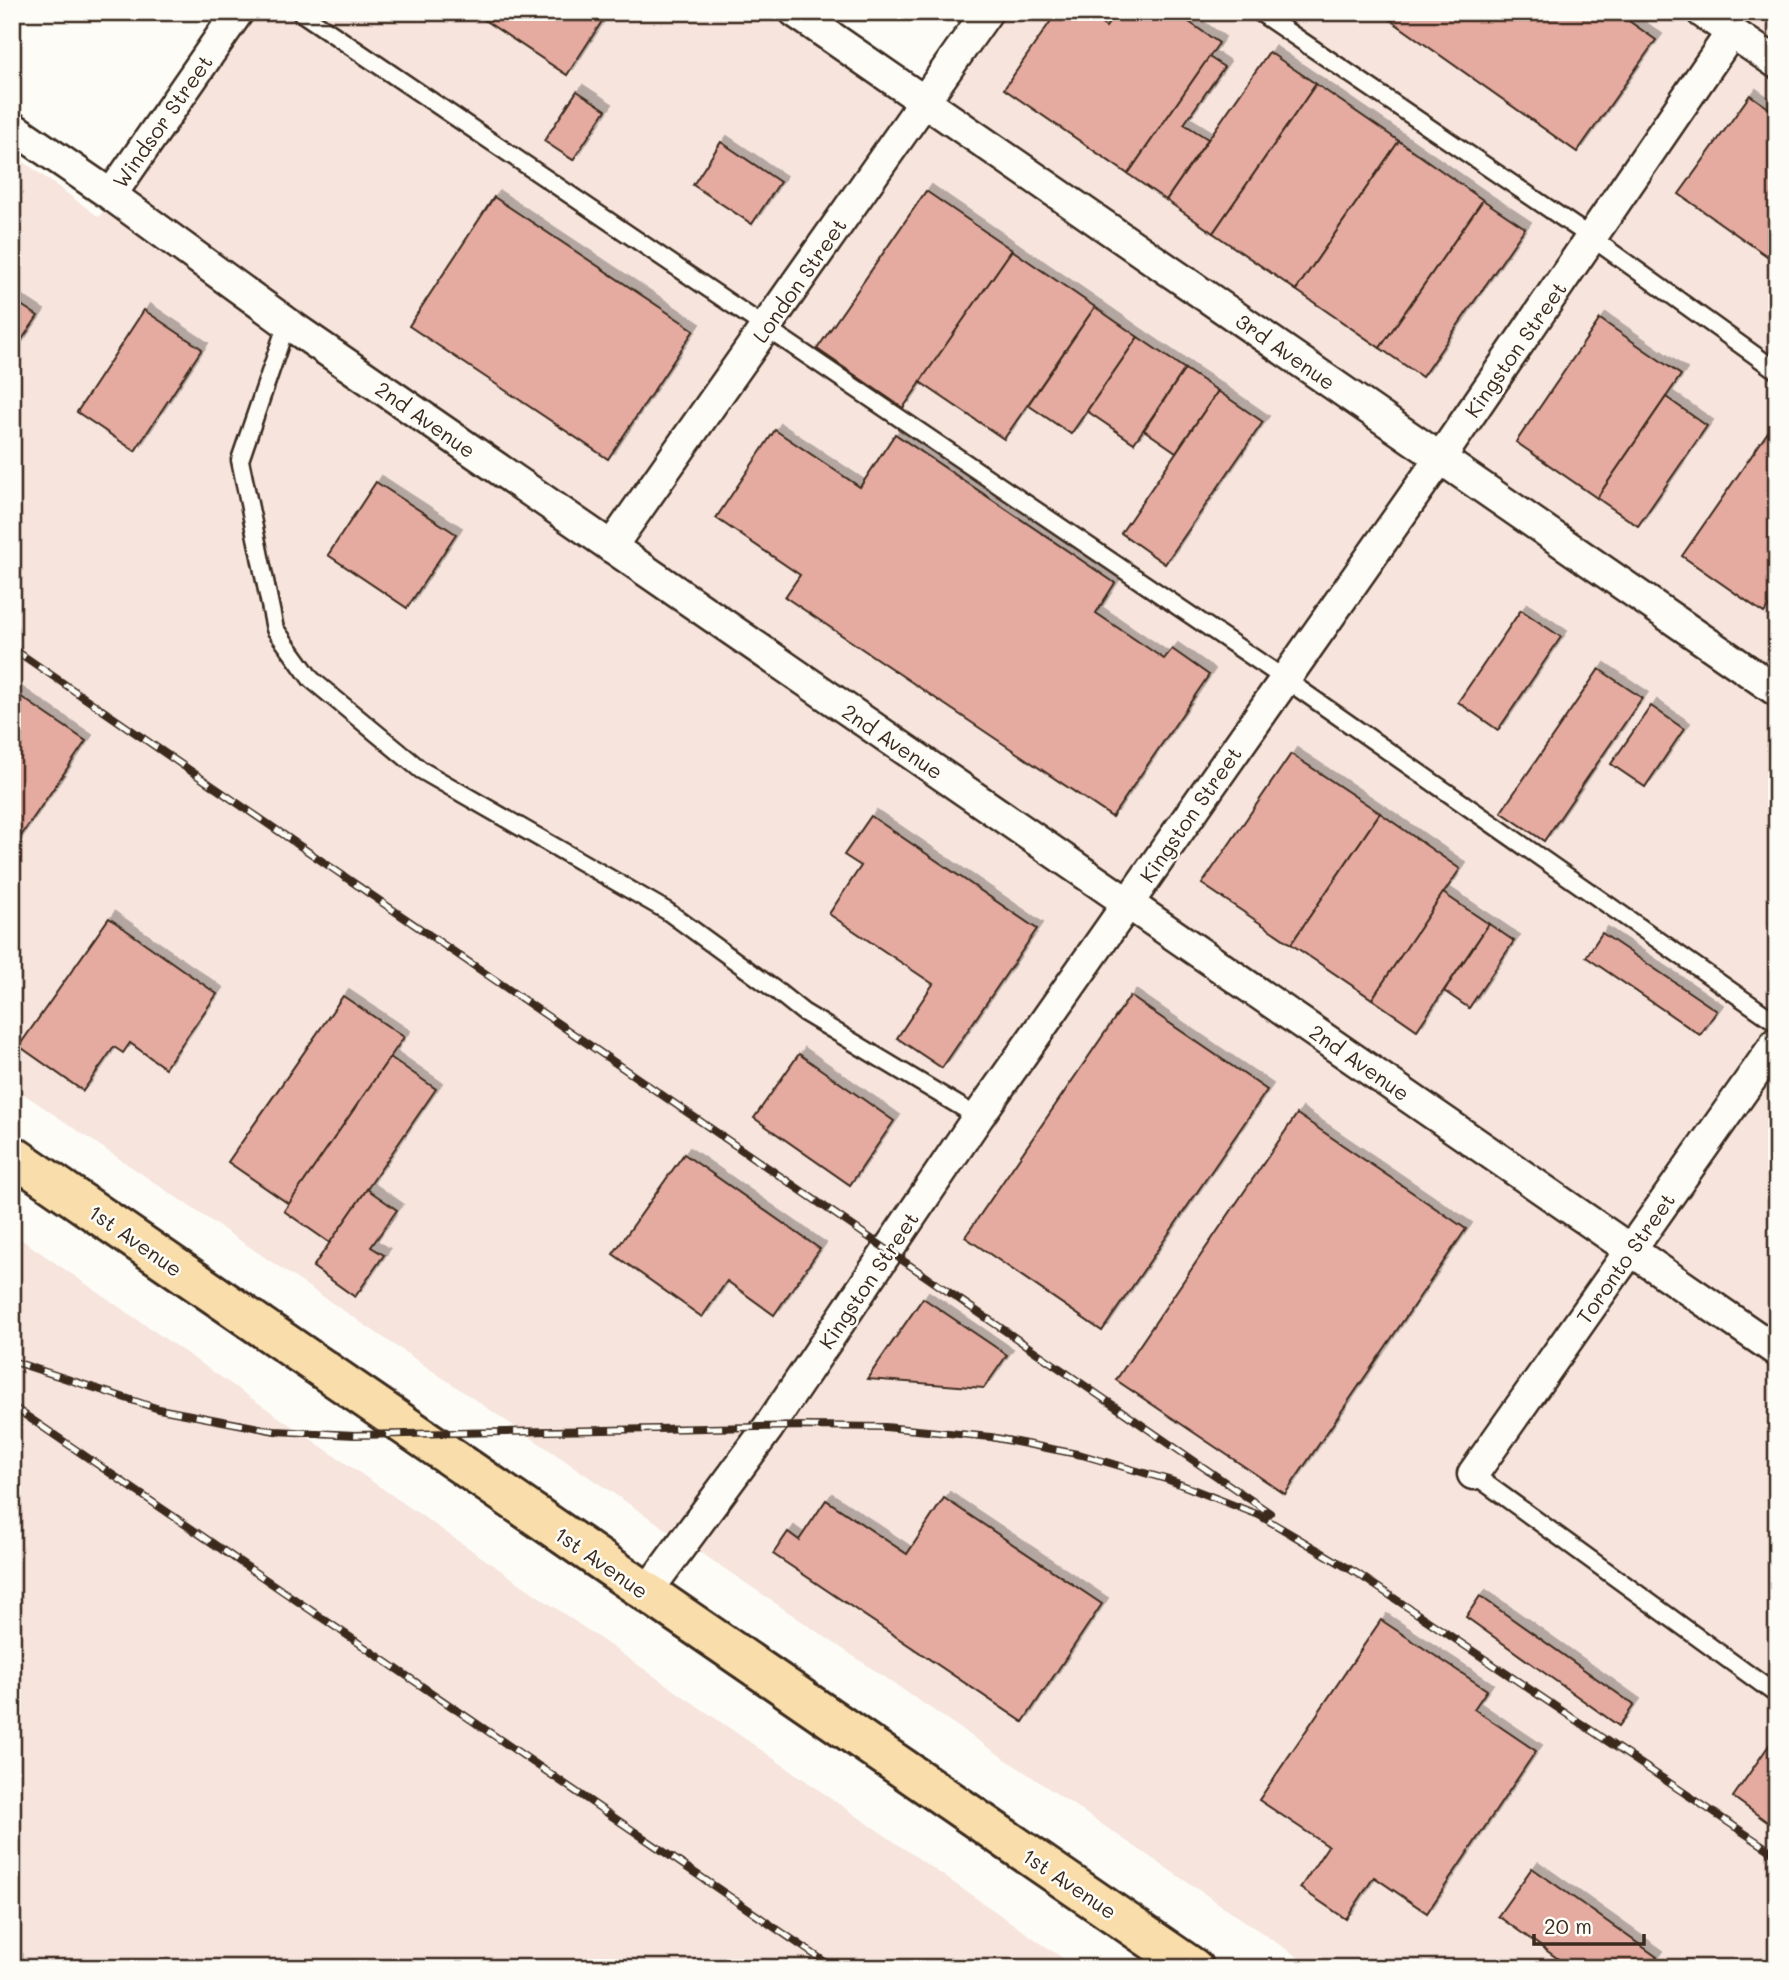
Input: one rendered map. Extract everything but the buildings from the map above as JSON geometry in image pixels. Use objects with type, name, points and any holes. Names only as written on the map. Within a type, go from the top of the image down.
[{"type":"highway","name":"1st Avenue","points":[[12,1155],[1193,1968]]},
{"type":"street","name":"Windsor Street","points":[[111,195],[238,12]]},
{"type":"street","name":"3rd Avenue","points":[[795,12],[1777,691]]},
{"type":"street","name":"London Street","points":[[611,547],[988,12]]},
{"type":"street","points":[[1702,12],[1777,63]]},
{"type":"street","name":"Kingston Street","points":[[646,1593],[768,1428],[978,1117],[1441,457],[1731,33]]},
{"type":"street","name":"2nd Avenue","points":[[12,127],[287,323],[1777,1351]]},
{"type":"street","name":"Toronto Street","points":[[1473,1474],[1777,1042]]},
{"type":"lane","points":[[300,12],[1285,678],[1777,1023]]},
{"type":"lane","points":[[1259,12],[1592,238],[1777,371]]},
{"type":"lane","points":[[287,323],[240,460],[275,629],[312,679],[421,770],[667,911],[803,1012],[978,1117]]},
{"type":"lane","points":[[1473,1474],[1777,1695]]},
{"type":"shaded area","points":[[235,12],[775,12],[905,103],[966,12],[1701,12],[1729,31],[1739,12],[1777,12],[1777,1968],[1314,1968],[12,1086],[12,153],[99,217]]},
{"type":"shaded area","points":[[12,1233],[1077,1968],[12,1968]]},
{"type":"railway","points":[[12,648],[1270,1513]]},
{"type":"railway","points":[[12,1361],[159,1409],[275,1431],[355,1435],[808,1426],[885,1427],[991,1437],[1082,1455],[1169,1480],[1259,1515],[1358,1574],[1777,1855]]},
{"type":"railway","points":[[12,1406],[834,1968]]}]
